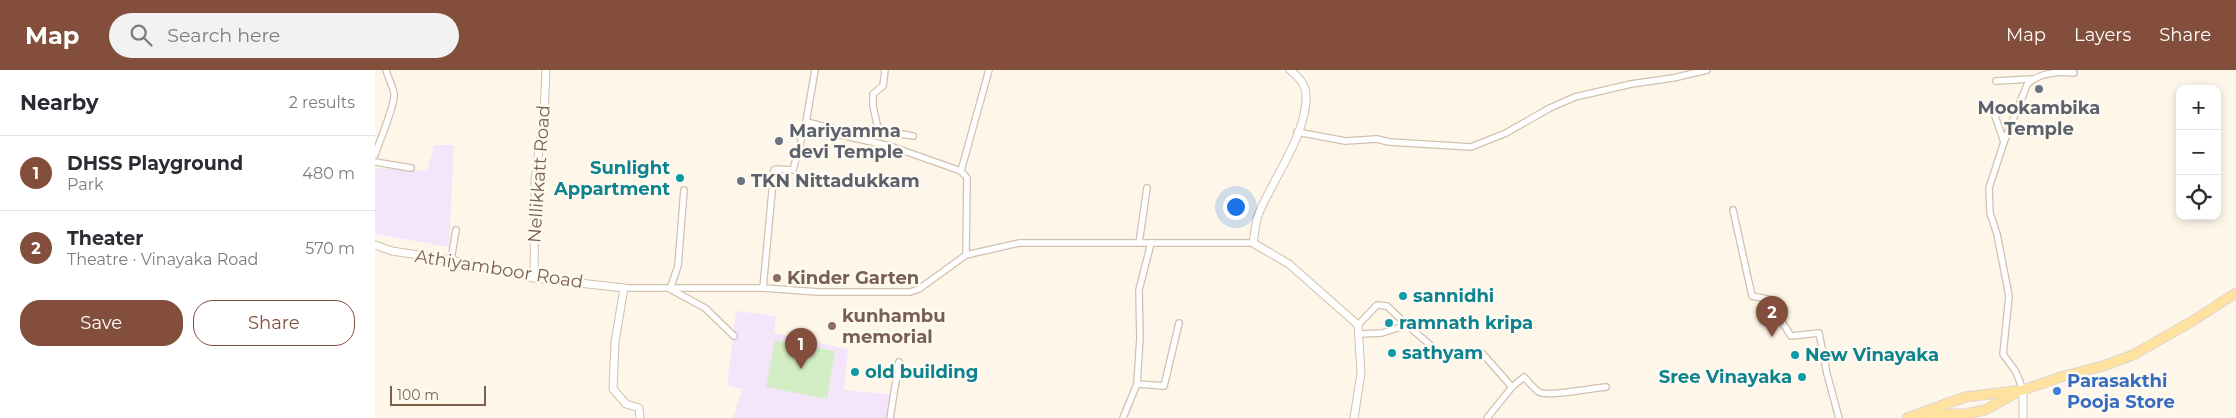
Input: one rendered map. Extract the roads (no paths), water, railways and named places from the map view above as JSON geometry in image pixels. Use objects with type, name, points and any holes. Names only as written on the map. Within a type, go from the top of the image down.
[{"type":"main road","points":[[1908,418],[1933,412],[1966,414],[1985,410],[2023,390],[2133,355],[2191,322],[2236,293]]},
{"type":"main road","points":[[1908,418],[1965,397],[2023,390]]},
{"type":"street","points":[[375,155],[382,131],[392,111],[394,95],[386,70]]},
{"type":"street","name":"Nellikkatt Road","points":[[534,278],[535,180],[544,113],[546,70]]},
{"type":"street","points":[[763,288],[774,170],[793,170],[806,122],[815,70]]},
{"type":"street","points":[[885,70],[883,86],[873,94],[873,106],[879,133],[884,131],[913,136]]},
{"type":"street","points":[[961,171],[989,70]]},
{"type":"street","points":[[1253,243],[1258,215],[1297,132],[1304,112],[1306,93],[1299,76],[1290,70]]},
{"type":"street","points":[[1297,132],[1345,141],[1377,139],[1389,142],[1471,147],[1506,133],[1550,108],[1575,97],[1631,84],[1666,80],[1707,70]]},
{"type":"street","points":[[1996,80],[2032,79],[2061,72],[2074,73]]},
{"type":"street","points":[[2023,418],[2023,390],[2016,372],[2003,354],[2009,296],[1997,234],[1990,213],[1989,188],[2004,142],[2027,85],[2032,79]]},
{"type":"street","points":[[1995,116],[2004,142]]},
{"type":"street","points":[[806,122],[832,128],[841,136],[890,146],[961,171],[967,178],[966,255]]},
{"type":"street","points":[[375,130],[382,131]]},
{"type":"street","points":[[375,162],[411,168]]},
{"type":"street","points":[[1139,243],[1147,188]]},
{"type":"street","points":[[670,289],[678,266],[684,190]]},
{"type":"street","points":[[1733,210],[1752,296],[1777,301],[1780,319],[1791,336],[1819,333],[1827,374],[1839,418]]},
{"type":"street","points":[[451,260],[456,230]]},
{"type":"street","points":[[640,418],[639,408],[626,404],[613,389],[615,342],[624,288],[763,288],[819,292],[910,292],[919,289],[966,255],[1019,243],[1253,243],[1289,264],[1358,325],[1361,373],[1354,418]]},
{"type":"street","points":[[1123,418],[1137,384],[1140,338],[1139,290],[1151,243]]},
{"type":"street","name":"Athiyamboor Road","points":[[375,245],[402,253],[451,260],[534,278],[624,288]]},
{"type":"street","points":[[670,289],[705,308],[734,336]]},
{"type":"street","points":[[1358,325],[1377,306],[1387,306],[1441,355],[1483,353],[1512,387]]},
{"type":"street","points":[[1137,384],[1164,386],[1179,323]]},
{"type":"street","points":[[1360,334],[1382,333],[1407,325]]},
{"type":"street","points":[[890,418],[899,362]]},
{"type":"street","points":[[1487,418],[1512,387],[1525,377],[1539,392],[1550,395],[1574,390],[1606,387]]},
{"type":"place","name":"Mookambika Temple","points":[[2039,89]]},
{"type":"place","name":"Mariyamma devi Temple","points":[[779,141]]},
{"type":"place","name":"Sunlight Appartment","points":[[680,178]]},
{"type":"place","name":"TKN Nittadukkam","points":[[741,181]]},
{"type":"place","name":"Kinder Garten","points":[[777,278]]},
{"type":"place","name":"sannidhi","points":[[1403,296]]},
{"type":"place","name":"ramnath kripa","points":[[1389,323]]},
{"type":"place","name":"kunhambu memorial","points":[[832,326]]},
{"type":"place","name":"Theater","points":[[1772,337]]},
{"type":"place","name":"sathyam","points":[[1392,353]]},
{"type":"place","name":"New Vinayaka","points":[[1795,355]]},
{"type":"place","name":"DHSS Playground","points":[[801,369]]},
{"type":"place","name":"old building","points":[[855,372]]},
{"type":"place","name":"Sree Vinayaka","points":[[1802,377]]},
{"type":"place","name":"Parasakthi Pooja Store","points":[[2057,391]]}]
